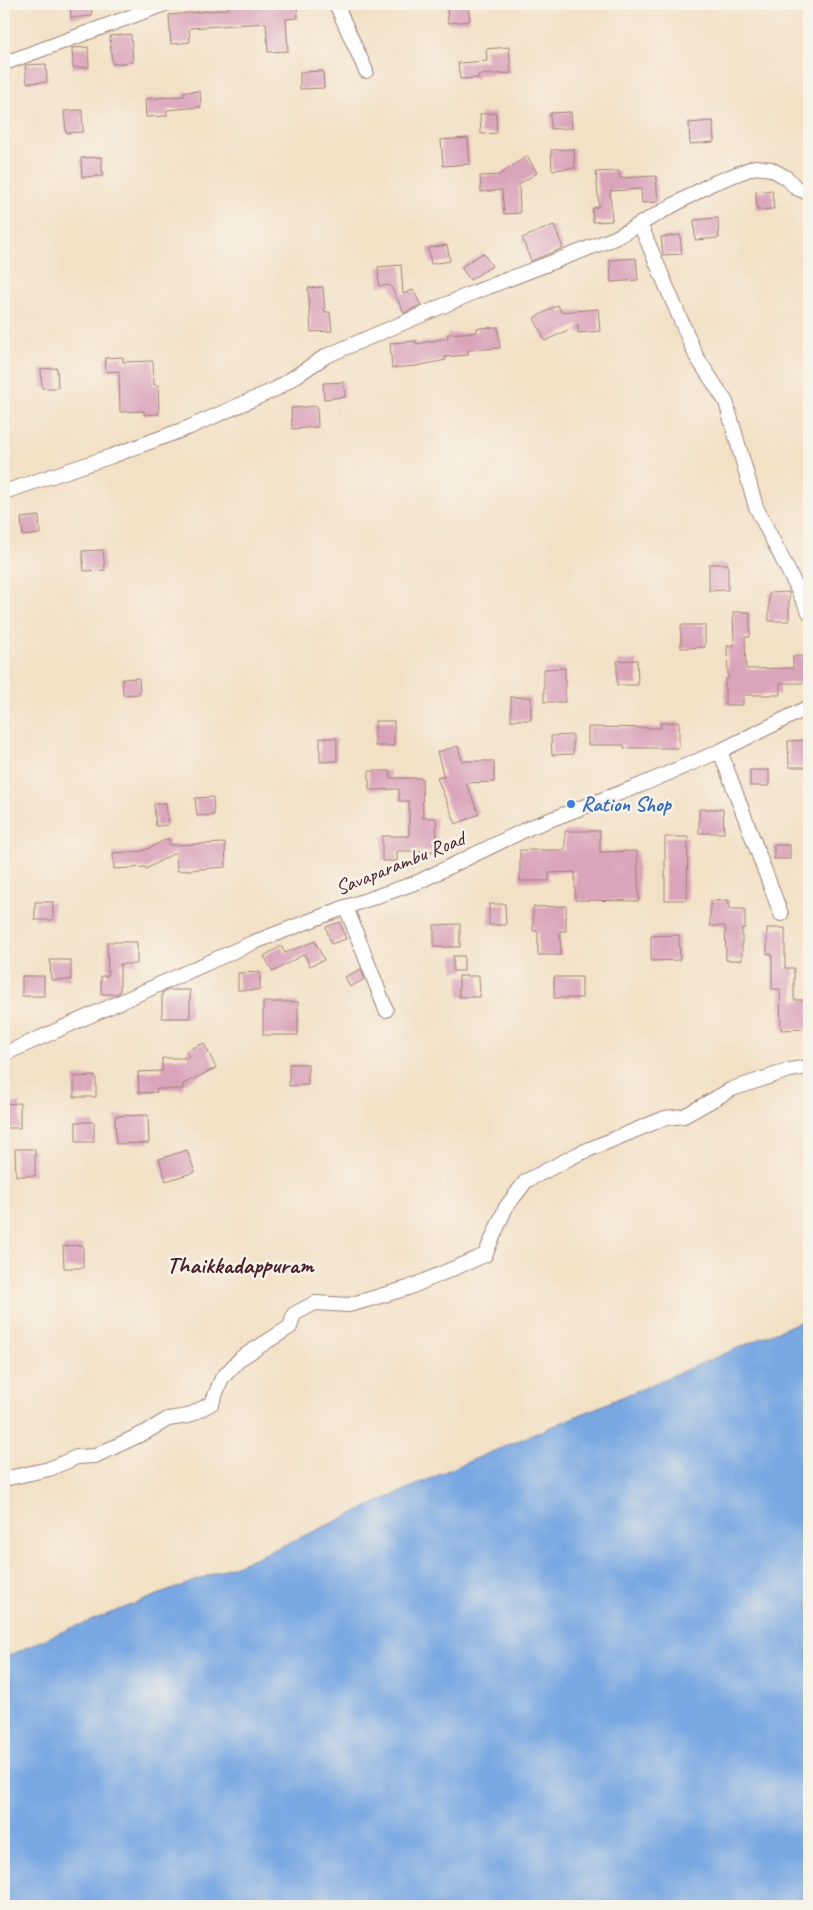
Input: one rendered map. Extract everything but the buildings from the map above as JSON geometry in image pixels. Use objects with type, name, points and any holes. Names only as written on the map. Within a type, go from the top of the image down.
[{"type":"street","points":[[5,63],[165,4]]},
{"type":"street","points":[[336,4],[366,71]]},
{"type":"street","points":[[4,492],[112,456],[190,427],[276,389],[326,356],[475,292],[615,238],[711,184],[755,167],[771,169],[787,178],[796,188],[809,193]]},
{"type":"street","points":[[640,224],[696,356],[726,402],[756,507],[809,612]]},
{"type":"street","name":"Savaparambu Road","points":[[4,1054],[252,943],[418,882],[531,827],[641,785],[720,750],[809,707]]},
{"type":"street","points":[[720,750],[781,914]]},
{"type":"street","points":[[346,907],[386,1010]]},
{"type":"street","points":[[4,1479],[50,1468],[77,1456],[96,1456],[146,1432],[168,1419],[188,1416],[212,1403],[222,1378],[241,1358],[290,1327],[294,1314],[315,1303],[349,1305],[408,1288],[485,1254],[506,1207],[526,1181],[578,1154],[665,1118],[684,1116],[732,1089],[790,1070],[809,1067]]},
{"type":"water","points":[[809,1318],[809,1906],[4,1906],[4,1658],[59,1633],[262,1555],[449,1470]]},
{"type":"place","name":"Ration Shop","points":[[571,804]]},
{"type":"district","name":"Thaikkadappuram","points":[[240,1265]]}]
